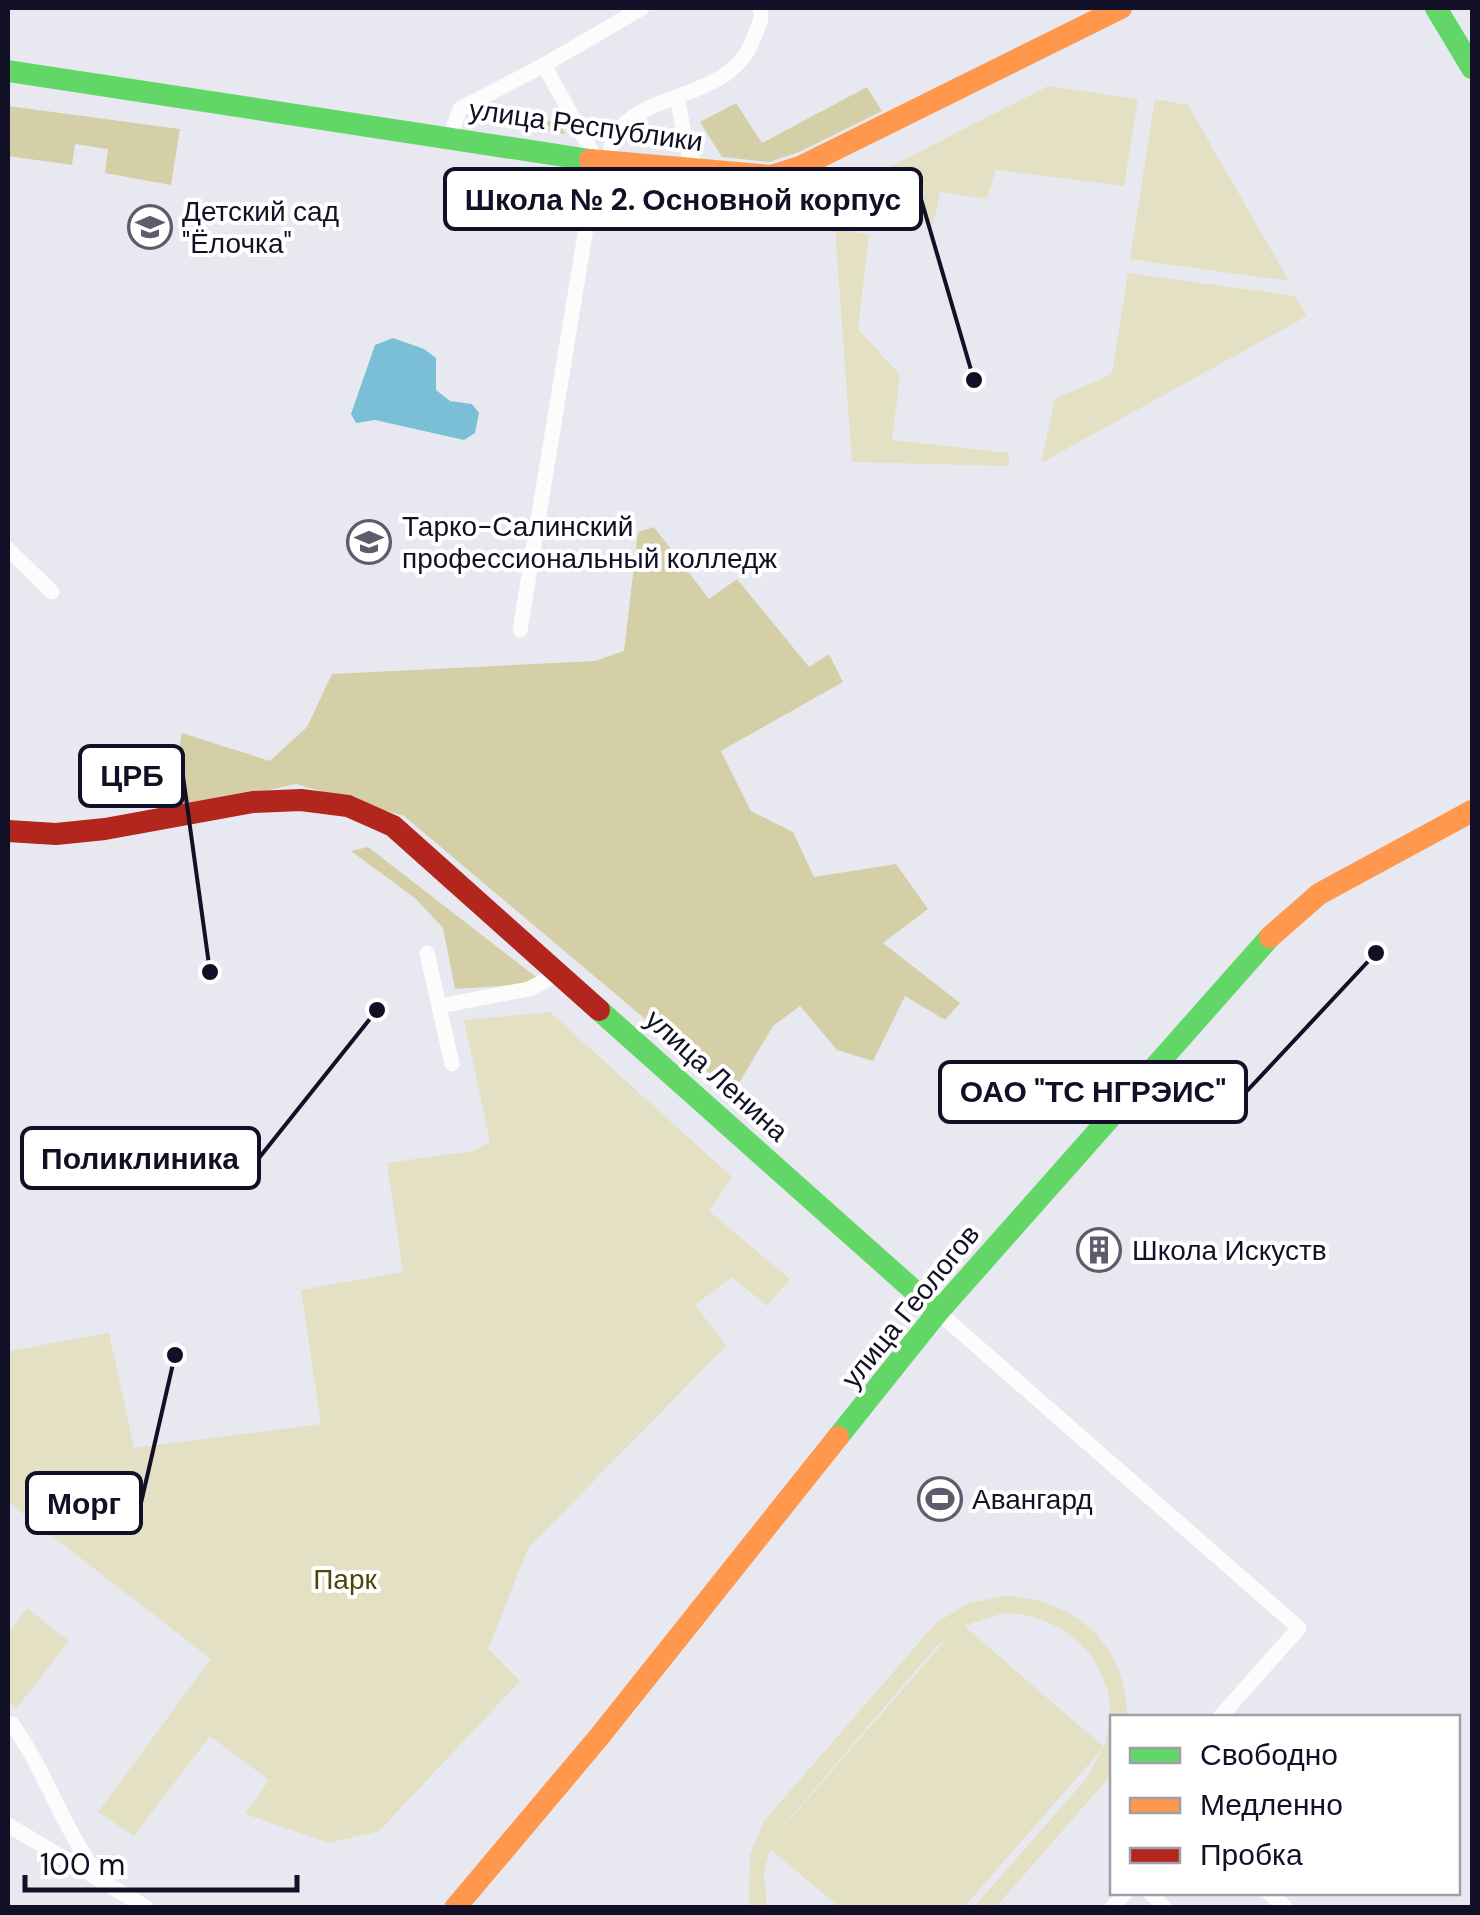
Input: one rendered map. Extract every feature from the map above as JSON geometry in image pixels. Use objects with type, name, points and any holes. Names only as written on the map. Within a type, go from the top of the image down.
[{"type":"street","points":[[450,136],[460,109],[642,8]]},
{"type":"street","points":[[520,630],[602,162],[614,134],[732,70],[748,56],[760,8]]},
{"type":"street","name":"улица Республики","points":[[8,71],[602,162],[699,172],[786,174],[1121,8]]},
{"type":"street","points":[[1436,8],[1472,68]]},
{"type":"street","points":[[544,65],[602,162]]},
{"type":"street","points":[[677,97],[687,149],[699,172]]},
{"type":"street","points":[[8,549],[52,592]]},
{"type":"street","name":"улица Ленина","points":[[8,831],[60,833],[154,823],[266,801],[332,800],[363,808],[393,826],[1299,1628],[1222,1715]]},
{"type":"street","name":"улица Геологов","points":[[454,1908],[600,1737],[938,1312],[1284,922],[1319,894],[1472,810]]},
{"type":"street","points":[[427,953],[452,1064]]},
{"type":"street","points":[[439,1006],[530,988],[560,973]]},
{"type":"street","points":[[12,1724],[37,1759],[79,1851],[100,1878]]},
{"type":"street","points":[[8,1826],[147,1908]]},
{"type":"green space","points":[[1048,86],[1138,99],[1124,186],[996,170],[987,199],[940,192],[933,225],[834,209],[837,194]]},
{"type":"green space","points":[[1155,99],[1188,105],[1289,281],[1130,259]]},
{"type":"green space","points":[[835,228],[869,235],[858,329],[900,375],[892,440],[1009,453],[1009,466],[852,462]]},
{"type":"green space","points":[[1128,273],[1295,296],[1307,316],[1041,463],[1055,399],[1112,374]]},
{"type":"green space","name":"Парк","points":[[550,1012],[732,1177],[709,1211],[790,1279],[767,1306],[732,1277],[695,1305],[726,1346],[528,1548],[488,1649],[520,1681],[379,1831],[329,1843],[245,1814],[269,1780],[210,1736],[134,1836],[98,1812],[211,1659],[8,1502],[8,1351],[109,1333],[134,1448],[321,1424],[301,1290],[403,1272],[387,1163],[473,1151],[490,1142],[464,1020]]},
{"type":"green space","points":[[1003,1596],[1052,1605],[1092,1630],[1107,1647],[1125,1691],[1127,1715],[1110,1715],[1110,1721],[1110,1776],[996,1907],[974,1907],[1086,1779],[1103,1748],[964,1907],[839,1907],[770,1849],[764,1874],[767,1907],[749,1907],[750,1854],[764,1821],[936,1623],[967,1604]],"holes":[[[1004,1613],[1029,1616],[1073,1637],[1090,1654],[1109,1697],[1110,1721],[1104,1747],[964,1626]],[[949,1636],[779,1832],[935,1648]]]},
{"type":"green space","points":[[27,1608],[69,1641],[16,1709],[8,1702],[8,1634]]},
{"type":"shaded area","points":[[867,87],[882,111],[799,152],[769,162],[722,157],[700,122],[736,103],[762,143]]},
{"type":"shaded area","points":[[8,106],[180,129],[171,185],[105,173],[108,149],[75,144],[72,165],[8,156]]},
{"type":"shaded area","points":[[503,114],[560,123],[565,134],[484,121]]},
{"type":"shaded area","points":[[654,527],[709,599],[737,579],[809,667],[829,654],[843,682],[721,751],[751,811],[793,832],[814,877],[896,864],[928,909],[883,943],[960,1003],[945,1020],[905,996],[873,1061],[837,1050],[800,1006],[773,1026],[733,1093],[404,816],[296,784],[168,812],[182,733],[270,761],[307,727],[332,674],[595,661],[624,651],[638,532]]},
{"type":"shaded area","points":[[368,847],[544,983],[455,989],[443,928],[416,899],[351,851]]},
{"type":"water","points":[[393,338],[424,349],[436,358],[436,390],[450,401],[472,404],[479,413],[475,433],[464,440],[375,420],[356,423],[351,414],[375,345]]},
{"type":"traffic: fast","points":[[1436,8],[1472,68]]},
{"type":"traffic: fast","points":[[8,71],[590,160]]},
{"type":"traffic: fast","points":[[838,1437],[938,1312],[1270,937]]},
{"type":"traffic: fast","points":[[599,1010],[938,1312]]},
{"type":"traffic: slow","points":[[590,160],[771,176],[800,167],[1121,8]]},
{"type":"traffic: slow","points":[[1270,937],[1319,894],[1472,811]]},
{"type":"traffic: slow","points":[[455,1908],[599,1737],[838,1437]]},
{"type":"traffic: jam","points":[[8,831],[56,834],[105,829],[253,802],[301,800],[348,806],[393,826],[599,1010]]},
{"type":"place","name":"Детский сад \"Ёлочка\"","points":[[150,227]]},
{"type":"place","name":"Школа № 2. Основной корпус","points":[[974,380]]},
{"type":"place","name":"Тарко-Салинский профессиональный колледж","points":[[369,542]]},
{"type":"place","name":"ОАО \"ТС НГРЭИС\"","points":[[1376,953]]},
{"type":"place","name":"ЦРБ","points":[[210,972]]},
{"type":"place","name":"Поликлиника","points":[[377,1010]]},
{"type":"place","name":"Школа Искуств","points":[[1099,1250]]},
{"type":"place","name":"Морг","points":[[175,1355]]},
{"type":"place","name":"Авангард","points":[[940,1499]]}]
